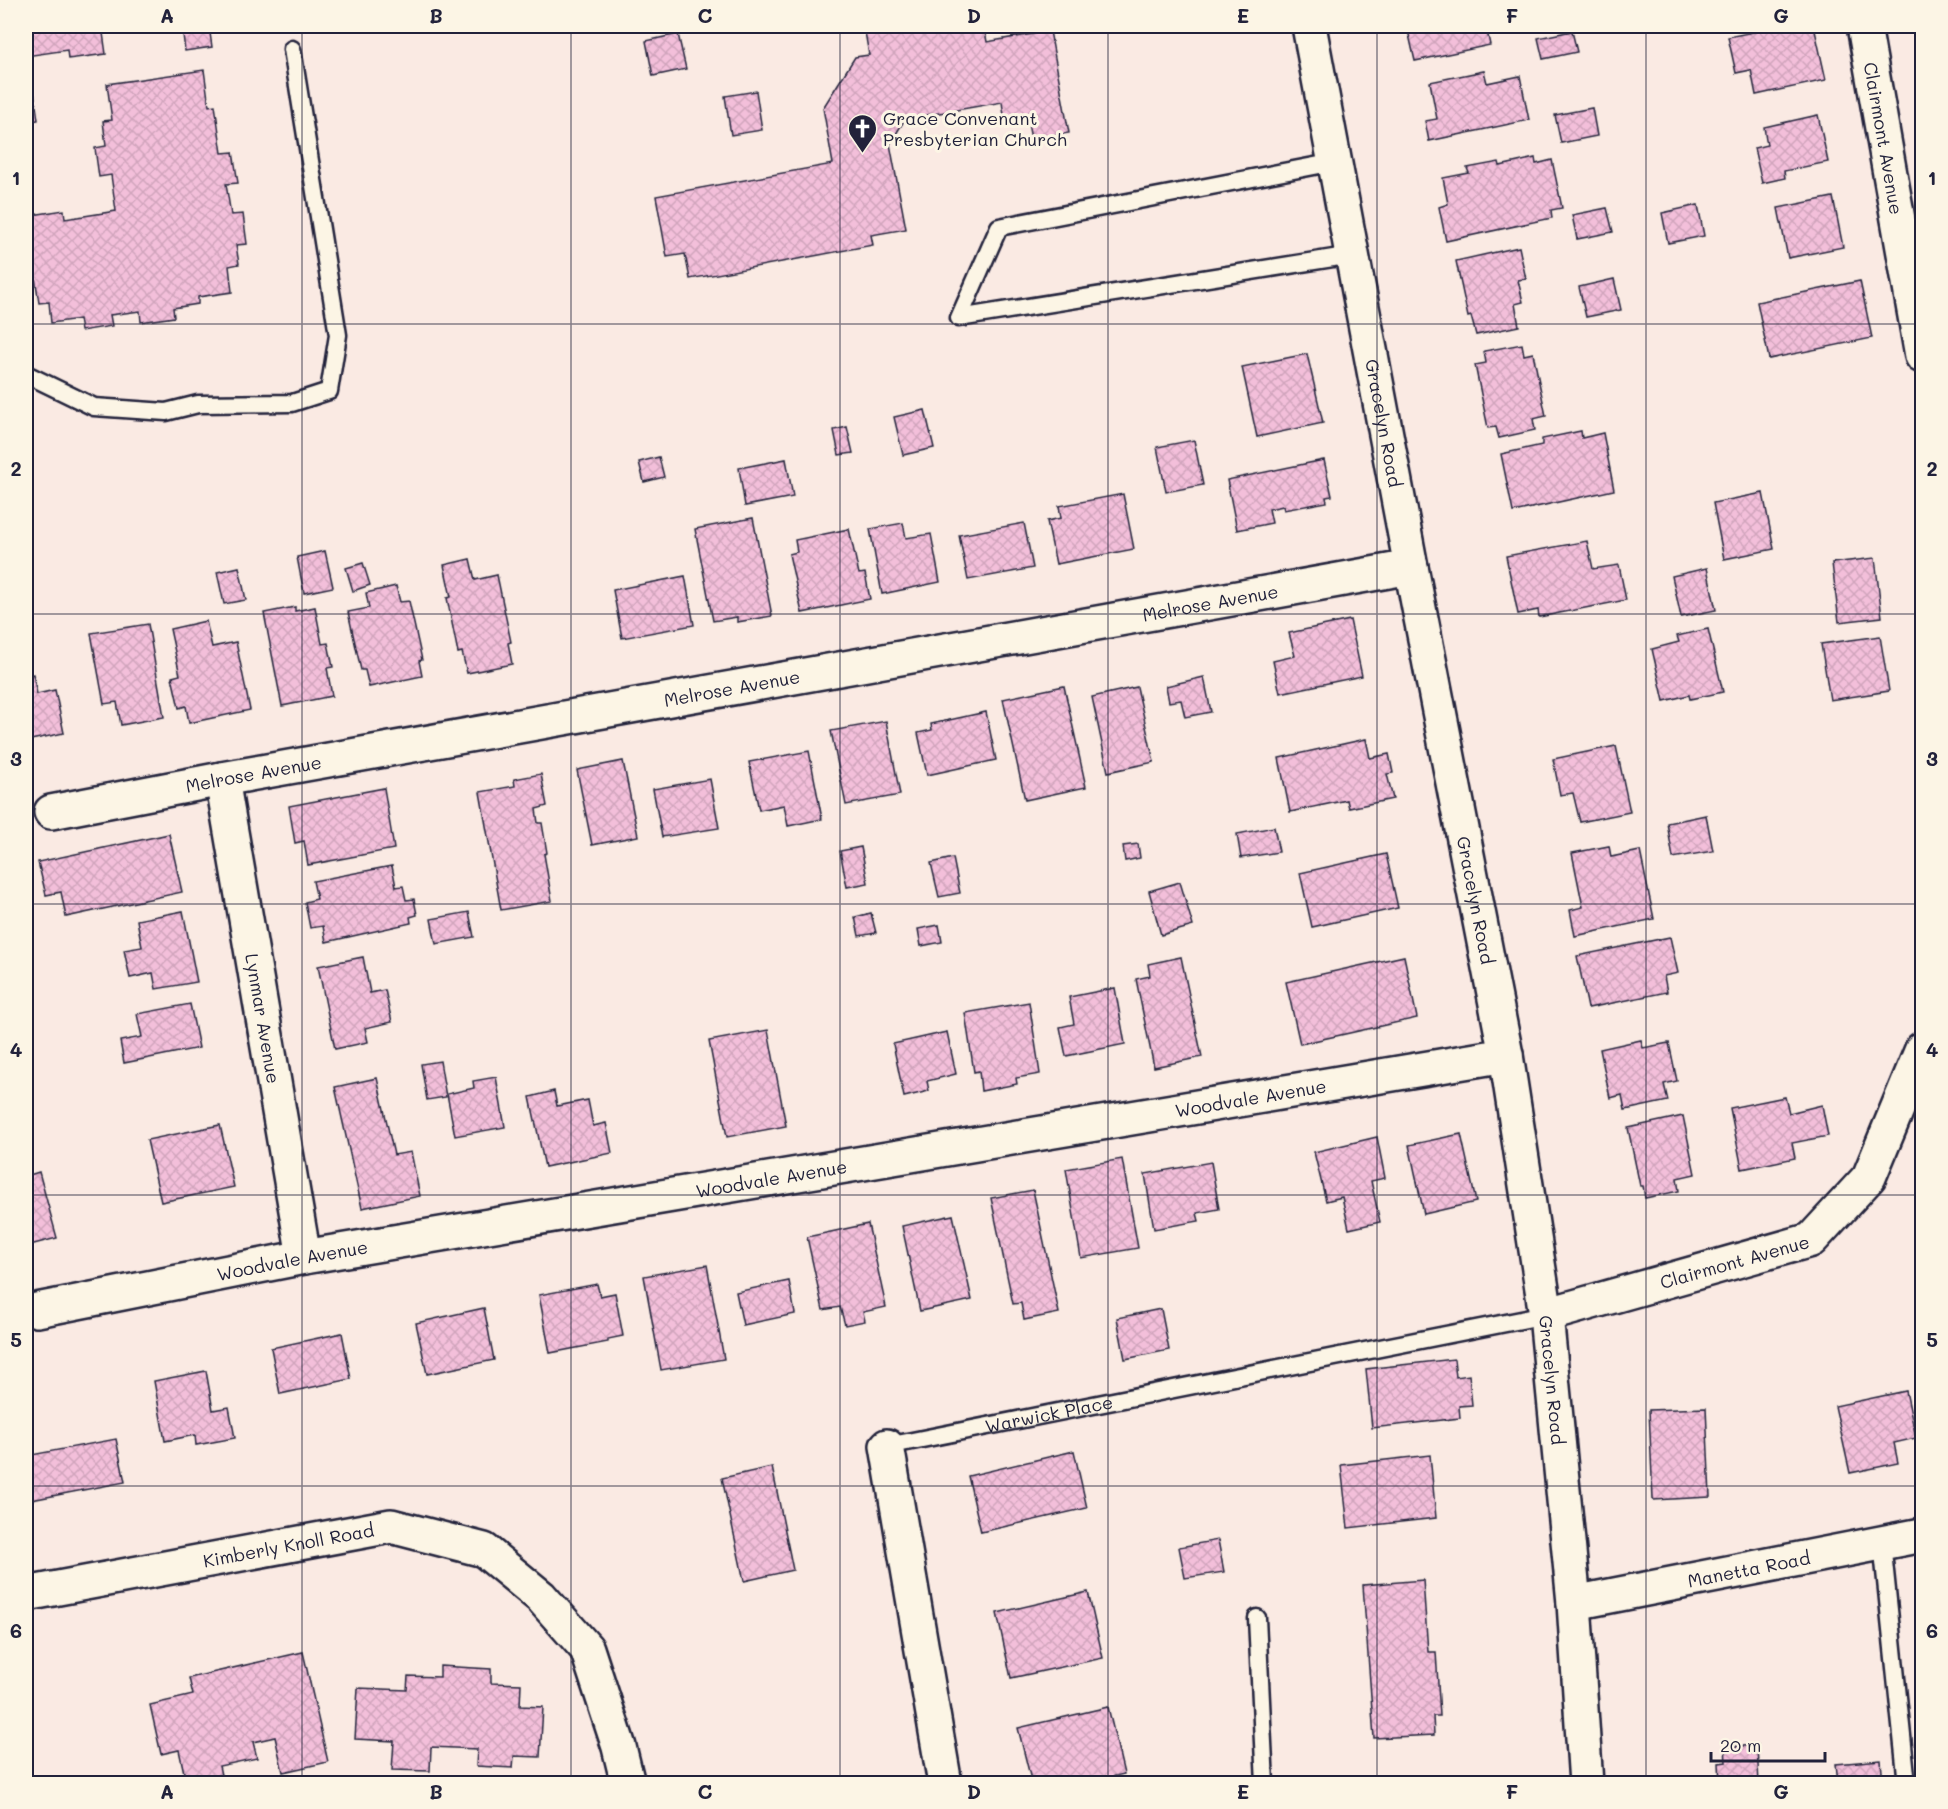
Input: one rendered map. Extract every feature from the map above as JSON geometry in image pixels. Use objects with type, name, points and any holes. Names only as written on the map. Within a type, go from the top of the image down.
[{"type":"street","name":"Gracelyn Road","points":[[1309,26],[1506,1055],[1546,1315],[1574,1603],[1586,1784]]},
{"type":"street","name":"Clairmont Avenue","points":[[1864,26],[1923,356]]},
{"type":"street","name":"Melrose Avenue","points":[[51,812],[222,779],[1411,567]]},
{"type":"street","name":"Lynmar Avenue","points":[[222,779],[304,1257]]},
{"type":"street","name":"Clairmont Avenue","points":[[1546,1315],[1811,1240],[1869,1177],[1923,1049]]},
{"type":"street","name":"Woodvale Avenue","points":[[37,1310],[304,1257],[1506,1055]]},
{"type":"street","name":"Warwick Place","points":[[886,1446],[945,1784]]},
{"type":"street","name":"Kimberly Knoll Road","points":[[26,1593],[390,1526],[484,1550],[541,1597],[587,1649],[619,1747],[628,1784]]},
{"type":"street","name":"Manetta Road","points":[[1574,1603],[1923,1535]]},
{"type":"lane","points":[[26,374],[94,407],[166,412],[198,404],[292,403],[329,391],[338,335],[292,49]]},
{"type":"lane","points":[[1335,162],[999,227],[959,318],[1352,255]]},
{"type":"lane","name":"Warwick Place","points":[[886,1446],[1546,1315]]},
{"type":"lane","points":[[1882,1542],[1907,1784]]},
{"type":"lane","points":[[1257,1617],[1265,1784]]},
{"type":"building","points":[[26,26],[102,26],[106,54],[68,59],[67,50],[26,56]]},
{"type":"building","points":[[182,26],[209,26],[212,47],[185,51]]},
{"type":"building","name":"Grace Convenant Presbyterian Church","points":[[864,26],[984,26],[987,42],[1050,31],[1069,133],[1031,139],[1027,118],[1005,122],[1002,102],[905,119],[890,144],[906,229],[871,235],[873,245],[690,279],[685,254],[667,257],[656,196],[833,164],[823,108],[855,57],[869,55]]},
{"type":"building","points":[[1407,26],[1486,26],[1490,45],[1415,61]]},
{"type":"building","points":[[1783,26],[1814,26],[1826,80],[1756,95],[1751,70],[1736,73],[1728,37]]},
{"type":"building","points":[[1572,31],[1577,52],[1543,59],[1538,38]]},
{"type":"building","points":[[678,34],[686,69],[653,76],[646,41]]},
{"type":"building","points":[[204,70],[209,106],[215,105],[222,153],[233,152],[238,183],[226,184],[231,215],[243,214],[247,244],[236,245],[239,264],[229,266],[232,292],[198,297],[198,304],[173,308],[174,317],[141,322],[140,311],[110,315],[112,326],[81,331],[79,319],[51,323],[49,302],[39,303],[35,277],[28,278],[26,251],[30,250],[26,216],[64,210],[65,219],[116,211],[111,175],[99,177],[95,148],[106,146],[103,121],[112,120],[107,84]]},
{"type":"building","points":[[1484,71],[1487,83],[1520,76],[1529,120],[1429,141],[1425,121],[1437,119],[1430,82]]},
{"type":"building","points":[[756,91],[762,130],[731,135],[725,96]]},
{"type":"building","points":[[34,92],[38,120],[27,122],[31,149],[26,150],[26,93]]},
{"type":"building","points":[[1592,108],[1597,136],[1561,143],[1555,115]]},
{"type":"building","points":[[1818,115],[1828,162],[1784,171],[1785,178],[1762,183],[1754,148],[1767,145],[1764,127]]},
{"type":"building","points":[[1535,158],[1536,164],[1552,160],[1562,208],[1551,210],[1552,218],[1446,241],[1439,207],[1448,204],[1443,178],[1469,173],[1467,168],[1499,162],[1500,166]]},
{"type":"building","points":[[1833,197],[1843,247],[1788,258],[1778,208]]},
{"type":"building","points":[[1698,205],[1704,236],[1668,243],[1662,213]]},
{"type":"building","points":[[1607,208],[1613,232],[1577,239],[1572,215]]},
{"type":"building","points":[[1519,247],[1526,279],[1518,280],[1523,302],[1515,304],[1519,326],[1476,335],[1471,316],[1468,317],[1456,261]]},
{"type":"building","points":[[1614,279],[1621,310],[1586,317],[1579,287]]},
{"type":"building","points":[[1860,281],[1872,338],[1769,359],[1757,302]]},
{"type":"building","points":[[1522,344],[1524,355],[1533,353],[1546,416],[1533,419],[1535,430],[1499,438],[1496,427],[1488,428],[1475,365],[1486,363],[1484,351]]},
{"type":"building","points":[[1307,354],[1323,423],[1257,437],[1242,367]]},
{"type":"building","points":[[925,410],[934,448],[903,455],[894,417]]},
{"type":"building","points":[[847,427],[853,453],[839,455],[834,430]]},
{"type":"building","points":[[1581,431],[1582,438],[1603,433],[1614,490],[1513,512],[1501,454],[1542,445],[1542,439]]},
{"type":"building","points":[[1194,440],[1203,485],[1166,492],[1157,447]]},
{"type":"building","points":[[659,457],[664,477],[644,482],[639,462]]},
{"type":"building","points":[[786,459],[793,497],[745,506],[739,468]]},
{"type":"building","points":[[1324,460],[1332,496],[1326,497],[1327,502],[1284,510],[1283,506],[1269,509],[1272,523],[1237,530],[1227,480]]},
{"type":"building","points":[[1763,493],[1774,549],[1724,559],[1713,503]]},
{"type":"building","points":[[1123,494],[1134,549],[1056,564],[1047,521],[1061,518],[1059,506]]},
{"type":"building","points":[[753,518],[772,616],[737,622],[737,617],[713,621],[695,529]]},
{"type":"building","points":[[903,523],[906,538],[931,534],[940,582],[882,594],[870,529]]},
{"type":"building","points":[[1024,523],[1033,568],[968,580],[959,535]]},
{"type":"building","points":[[849,529],[859,574],[865,573],[870,599],[802,613],[789,554],[797,552],[795,540]]},
{"type":"building","points":[[1587,541],[1593,569],[1619,565],[1626,600],[1539,617],[1538,610],[1518,614],[1506,556]]},
{"type":"building","points":[[325,551],[333,587],[304,593],[297,557]]},
{"type":"building","points":[[1875,558],[1882,617],[1839,622],[1832,563]]},
{"type":"building","points":[[470,559],[475,580],[497,575],[511,642],[508,643],[512,664],[467,673],[462,652],[458,653],[447,598],[451,597],[444,565]]},
{"type":"building","points":[[363,563],[370,585],[353,591],[346,568]]},
{"type":"building","points":[[239,567],[246,600],[224,604],[217,572]]},
{"type":"building","points":[[1707,568],[1716,610],[1681,617],[1672,576]]},
{"type":"building","points":[[685,576],[694,625],[622,638],[613,590]]},
{"type":"building","points":[[396,586],[400,602],[409,601],[422,660],[419,661],[422,676],[369,687],[365,670],[361,670],[348,612],[369,608],[366,593]]},
{"type":"building","points":[[295,607],[295,611],[315,607],[322,644],[328,643],[333,667],[327,668],[332,696],[282,706],[264,613]]},
{"type":"building","points":[[1350,620],[1362,676],[1280,693],[1273,661],[1295,656],[1289,633]]},
{"type":"building","points":[[206,621],[212,647],[236,642],[250,710],[189,723],[186,706],[179,708],[172,677],[180,675],[170,629]]},
{"type":"building","points":[[148,624],[164,717],[121,725],[117,702],[104,704],[91,633]]},
{"type":"building","points":[[1708,629],[1723,692],[1690,699],[1689,695],[1664,701],[1652,649],[1679,642],[1677,636]]},
{"type":"building","points":[[1880,636],[1889,691],[1830,700],[1821,644]]},
{"type":"building","points":[[33,674],[37,694],[55,690],[64,733],[26,741],[26,675]]},
{"type":"building","points":[[1204,677],[1211,712],[1185,717],[1181,700],[1169,702],[1166,686]]},
{"type":"building","points":[[1064,686],[1086,787],[1025,800],[1003,699]]},
{"type":"building","points":[[1137,687],[1154,762],[1108,772],[1092,697]]},
{"type":"building","points":[[986,712],[996,760],[927,775],[918,733],[932,730],[931,724]]},
{"type":"building","points":[[886,721],[900,795],[846,805],[831,731]]},
{"type":"building","points":[[1366,739],[1370,758],[1389,754],[1393,773],[1387,774],[1393,799],[1349,808],[1347,800],[1290,812],[1279,758]]},
{"type":"building","points":[[1616,746],[1630,812],[1580,822],[1573,793],[1560,795],[1553,759]]},
{"type":"building","points":[[809,751],[822,819],[788,826],[784,805],[759,810],[749,762]]},
{"type":"building","points":[[623,761],[638,836],[592,845],[577,770]]},
{"type":"building","points":[[541,774],[547,806],[536,809],[538,823],[542,823],[547,853],[544,854],[552,901],[501,910],[480,792],[515,786],[514,779]]},
{"type":"building","points":[[710,779],[719,828],[662,837],[653,789]]},
{"type":"building","points":[[384,788],[394,849],[308,865],[304,841],[295,843],[289,806]]},
{"type":"building","points":[[1706,815],[1713,851],[1673,858],[1667,823]]},
{"type":"building","points":[[1274,827],[1279,852],[1241,858],[1237,834]]},
{"type":"building","points":[[169,834],[182,892],[66,917],[61,892],[46,895],[38,862]]},
{"type":"building","points":[[1138,844],[1140,858],[1125,861],[1123,846]]},
{"type":"building","points":[[1609,846],[1611,857],[1640,851],[1654,919],[1575,936],[1570,910],[1583,907],[1572,853]]},
{"type":"building","points":[[861,847],[868,883],[847,887],[840,851]]},
{"type":"building","points":[[1386,854],[1398,908],[1312,927],[1300,873]]},
{"type":"building","points":[[953,858],[960,893],[939,897],[931,863]]},
{"type":"building","points":[[392,866],[396,887],[403,886],[406,900],[414,899],[417,915],[410,917],[411,923],[326,942],[323,926],[310,928],[305,902],[317,899],[313,881]]},
{"type":"building","points":[[1180,882],[1193,926],[1161,935],[1149,891]]},
{"type":"building","points":[[183,911],[197,982],[156,989],[153,973],[130,978],[124,950],[142,947],[137,920]]},
{"type":"building","points":[[469,912],[474,937],[436,944],[431,919]]},
{"type":"building","points":[[871,913],[876,933],[859,936],[855,917]]},
{"type":"building","points":[[939,925],[942,942],[921,946],[918,929]]},
{"type":"building","points":[[1670,937],[1678,973],[1664,976],[1667,992],[1588,1008],[1577,956]]},
{"type":"building","points":[[1404,956],[1417,1018],[1300,1044],[1286,982]]},
{"type":"building","points":[[363,957],[370,993],[385,990],[392,1022],[365,1028],[368,1042],[335,1049],[318,966]]},
{"type":"building","points":[[1181,957],[1202,1057],[1154,1067],[1136,979],[1150,976],[1148,964]]},
{"type":"building","points":[[1115,988],[1125,1044],[1066,1056],[1060,1027],[1074,1024],[1069,997]]},
{"type":"building","points":[[1029,1002],[1040,1074],[1016,1078],[1017,1084],[981,1091],[979,1071],[974,1072],[965,1013]]},
{"type":"building","points":[[190,1004],[199,1048],[124,1063],[120,1041],[142,1037],[137,1014]]},
{"type":"building","points":[[768,1030],[786,1126],[727,1137],[709,1041]]},
{"type":"building","points":[[947,1032],[956,1074],[927,1081],[929,1091],[904,1097],[893,1044]]},
{"type":"building","points":[[1641,1040],[1643,1048],[1669,1043],[1677,1081],[1664,1084],[1668,1101],[1625,1110],[1622,1095],[1610,1098],[1600,1049]]},
{"type":"building","points":[[440,1061],[446,1097],[427,1100],[421,1064]]},
{"type":"building","points":[[496,1077],[505,1127],[455,1136],[447,1094],[474,1088],[473,1081]]},
{"type":"building","points":[[377,1078],[394,1155],[411,1152],[420,1196],[362,1208],[335,1087]]},
{"type":"building","points":[[554,1091],[557,1106],[588,1100],[593,1126],[606,1123],[612,1153],[545,1167],[530,1097]]},
{"type":"building","points":[[1785,1097],[1789,1113],[1822,1105],[1828,1136],[1792,1143],[1795,1158],[1742,1169],[1730,1108]]},
{"type":"building","points":[[1683,1116],[1695,1174],[1677,1178],[1679,1191],[1645,1198],[1643,1186],[1640,1186],[1628,1128]]},
{"type":"building","points":[[220,1125],[234,1187],[161,1202],[147,1140]]},
{"type":"building","points":[[1461,1134],[1476,1202],[1424,1214],[1409,1145]]},
{"type":"building","points":[[1377,1137],[1385,1178],[1371,1181],[1380,1222],[1349,1229],[1342,1197],[1326,1201],[1314,1152]]},
{"type":"building","points":[[1122,1159],[1138,1248],[1081,1258],[1066,1169]]},
{"type":"building","points":[[1211,1162],[1219,1209],[1197,1213],[1199,1221],[1154,1229],[1145,1174]]},
{"type":"building","points":[[39,1172],[57,1238],[26,1246],[26,1176]]},
{"type":"building","points":[[1033,1190],[1059,1313],[1024,1320],[1021,1303],[1013,1304],[991,1198]]},
{"type":"building","points":[[953,1215],[972,1300],[920,1311],[902,1226]]},
{"type":"building","points":[[868,1224],[886,1307],[863,1312],[865,1321],[845,1325],[840,1307],[823,1310],[807,1237]]},
{"type":"building","points":[[707,1265],[724,1359],[661,1370],[644,1276]]},
{"type":"building","points":[[789,1281],[795,1314],[743,1325],[736,1292]]},
{"type":"building","points":[[597,1284],[600,1296],[615,1293],[623,1336],[608,1339],[608,1342],[550,1353],[539,1295]]},
{"type":"building","points":[[484,1308],[494,1360],[427,1374],[416,1323]]},
{"type":"building","points":[[1161,1309],[1169,1350],[1125,1359],[1117,1318]]},
{"type":"building","points":[[342,1333],[351,1379],[280,1394],[271,1348]]},
{"type":"building","points":[[1454,1359],[1456,1377],[1469,1375],[1472,1405],[1459,1406],[1460,1418],[1372,1428],[1366,1369]]},
{"type":"building","points":[[206,1371],[213,1410],[229,1407],[235,1438],[196,1445],[195,1435],[165,1441],[154,1381]]},
{"type":"building","points":[[1906,1391],[1916,1438],[1894,1443],[1898,1463],[1850,1473],[1835,1406]]},
{"type":"building","points":[[1706,1408],[1710,1497],[1653,1500],[1649,1410]]},
{"type":"building","points":[[116,1439],[125,1482],[26,1501],[26,1456]]},
{"type":"building","points":[[1074,1451],[1087,1508],[981,1532],[968,1476]]},
{"type":"building","points":[[1430,1455],[1436,1518],[1348,1528],[1341,1465]]},
{"type":"building","points":[[772,1467],[793,1570],[744,1581],[722,1478]]},
{"type":"building","points":[[1218,1540],[1224,1572],[1185,1578],[1179,1547]]},
{"type":"building","points":[[1423,1580],[1428,1652],[1436,1652],[1440,1716],[1433,1716],[1434,1735],[1374,1738],[1363,1585]]},
{"type":"building","points":[[1088,1592],[1103,1658],[1011,1678],[997,1613]]},
{"type":"building","points":[[303,1652],[328,1762],[283,1772],[275,1737],[253,1742],[257,1758],[219,1766],[221,1775],[186,1782],[179,1750],[161,1754],[150,1705],[193,1695],[189,1678]]},
{"type":"building","points":[[440,1666],[491,1669],[491,1683],[521,1684],[520,1706],[543,1707],[540,1757],[514,1756],[513,1768],[476,1766],[477,1749],[431,1747],[430,1771],[392,1770],[394,1741],[355,1739],[358,1688],[407,1690],[408,1676],[440,1677]]},
{"type":"building","points":[[1108,1707],[1124,1774],[1083,1784],[1032,1784],[1018,1728]]},
{"type":"building","points":[[1757,1745],[1759,1784],[1720,1784],[1719,1763],[1726,1762],[1725,1747]]},
{"type":"building","points":[[1881,1760],[1883,1784],[1838,1784],[1836,1764]]},
{"type":"place","name":"Grace Convenant Presbyterian Church","points":[[862,154]]}]
